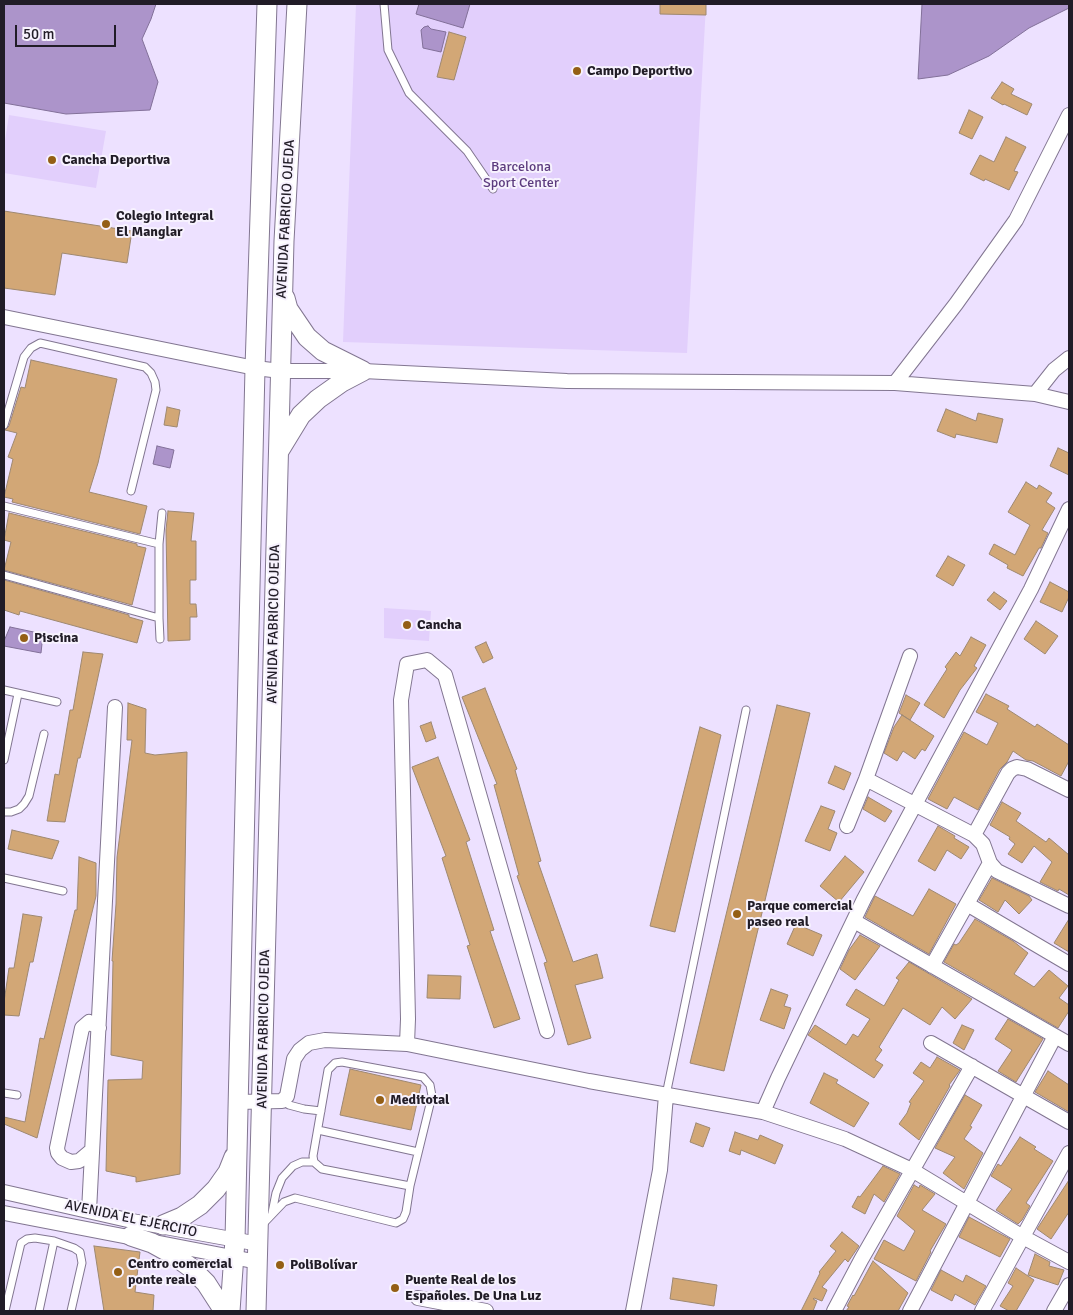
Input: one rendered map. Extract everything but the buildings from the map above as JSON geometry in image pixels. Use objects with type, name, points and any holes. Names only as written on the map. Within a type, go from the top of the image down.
[{"type":"street","name":"AVENIDA FABRICIO OJEDA","points":[[230,1311],[234,1249],[255,368],[267,4]]},
{"type":"street","name":"AVENIDA FABRICIO OJEDA","points":[[256,1305],[282,290],[297,4]]},
{"type":"street","points":[[895,382],[956,304],[1016,220],[1069,115]]},
{"type":"street","points":[[282,290],[288,309],[307,337],[323,351],[363,371]]},
{"type":"street","points":[[4,317],[255,368],[280,371],[363,371],[567,381],[895,382],[1036,394],[1069,402]]},
{"type":"street","points":[[1036,394],[1054,370],[1069,358]]},
{"type":"street","points":[[278,452],[301,415],[312,404],[342,382],[363,371]]},
{"type":"street","points":[[763,1112],[854,921],[1031,589],[1069,509]]},
{"type":"street","points":[[847,826],[910,656]]},
{"type":"street","points":[[407,1044],[401,700],[406,664],[427,660],[445,676],[547,1031]]},
{"type":"street","points":[[90,1211],[115,707]]},
{"type":"street","points":[[974,835],[1008,772],[1012,769],[1017,767],[1027,769],[1069,790]]},
{"type":"street","points":[[866,779],[974,835],[983,844],[990,863],[1001,873],[1069,906]]},
{"type":"street","points":[[932,966],[990,863]]},
{"type":"street","points":[[967,904],[1069,964]]},
{"type":"street","points":[[854,921],[1069,1044]]},
{"type":"street","points":[[92,1150],[79,1161],[71,1162],[62,1158],[57,1148],[82,1028],[89,1022],[99,1028]]},
{"type":"street","points":[[910,1311],[1055,1036]]},
{"type":"street","points":[[238,1102],[282,1101],[287,1096],[294,1059],[300,1050],[309,1043],[325,1040],[407,1044],[589,1081],[763,1112],[845,1138],[912,1170],[1023,1237],[1069,1262]]},
{"type":"street","points":[[931,1043],[1025,1095],[1069,1122]]},
{"type":"street","points":[[834,1311],[861,1260],[972,1066]]},
{"type":"street","points":[[633,1311],[660,1170],[666,1095]]},
{"type":"street","points":[[162,1225],[182,1217],[205,1200],[216,1189],[228,1172],[236,1152]]},
{"type":"street","points":[[982,1311],[1069,1153]]},
{"type":"street","name":"AVENIDA EL EJERCITO","points":[[4,1192],[162,1225],[234,1249]]},
{"type":"street","name":"AVENIDA EL EJERCITO","points":[[4,1213],[131,1236],[234,1249],[258,1245]]},
{"type":"street","points":[[131,1236],[159,1247],[190,1267],[206,1283],[224,1311]]},
{"type":"street","points":[[232,1292],[240,1283],[246,1283],[251,1286],[256,1305]]},
{"type":"street","points":[[1054,1311],[1069,1285]]},
{"type":"street","points":[[418,1298],[486,1311]]},
{"type":"lane","points":[[384,4],[388,50],[409,93],[467,151],[493,189]]},
{"type":"lane","points":[[4,425],[6,404],[24,357],[31,348],[40,343],[145,367],[151,373],[156,390],[131,491]]},
{"type":"lane","points":[[4,506],[159,544]]},
{"type":"lane","points":[[160,639],[159,544],[162,513]]},
{"type":"lane","points":[[4,575],[159,618]]},
{"type":"lane","points":[[4,690],[57,702]]},
{"type":"lane","points":[[4,760],[18,694]]},
{"type":"lane","points":[[666,1095],[746,710]]},
{"type":"lane","points":[[4,812],[19,809],[29,796],[44,734]]},
{"type":"lane","points":[[4,878],[62,891]]},
{"type":"lane","points":[[272,1213],[284,1202],[295,1198],[396,1223],[403,1218],[406,1212],[410,1186],[432,1096],[430,1084],[423,1077],[342,1062],[335,1063],[328,1070],[313,1156],[314,1162],[322,1169],[410,1186]]},
{"type":"lane","points":[[4,1093],[17,1095]]},
{"type":"lane","points":[[282,1101],[304,1109],[321,1111]]},
{"type":"lane","points":[[318,1130],[418,1152]]},
{"type":"lane","points":[[258,1245],[272,1213],[282,1178],[293,1166],[302,1162],[314,1162]]},
{"type":"lane","points":[[5,1311],[21,1244],[27,1239],[54,1241],[80,1252],[82,1263],[71,1311]]},
{"type":"lane","points":[[39,1311],[54,1241]]},
{"type":"green space","name":"Barcelona Sport Center","points":[[356,4],[706,4],[687,353],[343,342]]},
{"type":"green space","name":"Cancha Deportiva","points":[[9,115],[106,131],[96,188],[4,173],[4,147]]},
{"type":"green space","name":"Cancha","points":[[384,608],[431,611],[429,641],[384,638]]},
{"type":"shaded area","points":[[4,4],[156,4],[142,39],[158,82],[150,110],[66,114],[4,103]]},
{"type":"shaded area","points":[[419,4],[470,4],[463,28],[416,14]]},
{"type":"shaded area","points":[[922,4],[1069,4],[1069,8],[1029,28],[989,56],[948,75],[918,79]]},
{"type":"shaded area","points":[[428,26],[431,29],[446,32],[441,52],[423,48],[421,30]]},
{"type":"shaded area","points":[[157,446],[174,450],[170,468],[153,464]]},
{"type":"shaded area","name":"Piscina","points":[[10,627],[43,634],[41,653],[4,646],[4,641]]},
{"type":"place","name":"Campo Deportivo","points":[[577,71]]},
{"type":"place","name":"Cancha Deportiva","points":[[52,160]]},
{"type":"place","name":"Colegio Integral El Manglar","points":[[106,224]]},
{"type":"place","name":"Cancha","points":[[407,625]]},
{"type":"place","name":"Piscina","points":[[24,638]]},
{"type":"place","name":"Parque comercial paseo real","points":[[737,914]]},
{"type":"place","name":"Meditotal","points":[[380,1100]]},
{"type":"place","name":"PoliBolívar","points":[[280,1265]]},
{"type":"place","name":"Centro comercial ponte reale","points":[[118,1272]]},
{"type":"place","name":"Puente Real de los Españoles. De Una Luz","points":[[395,1288]]}]
